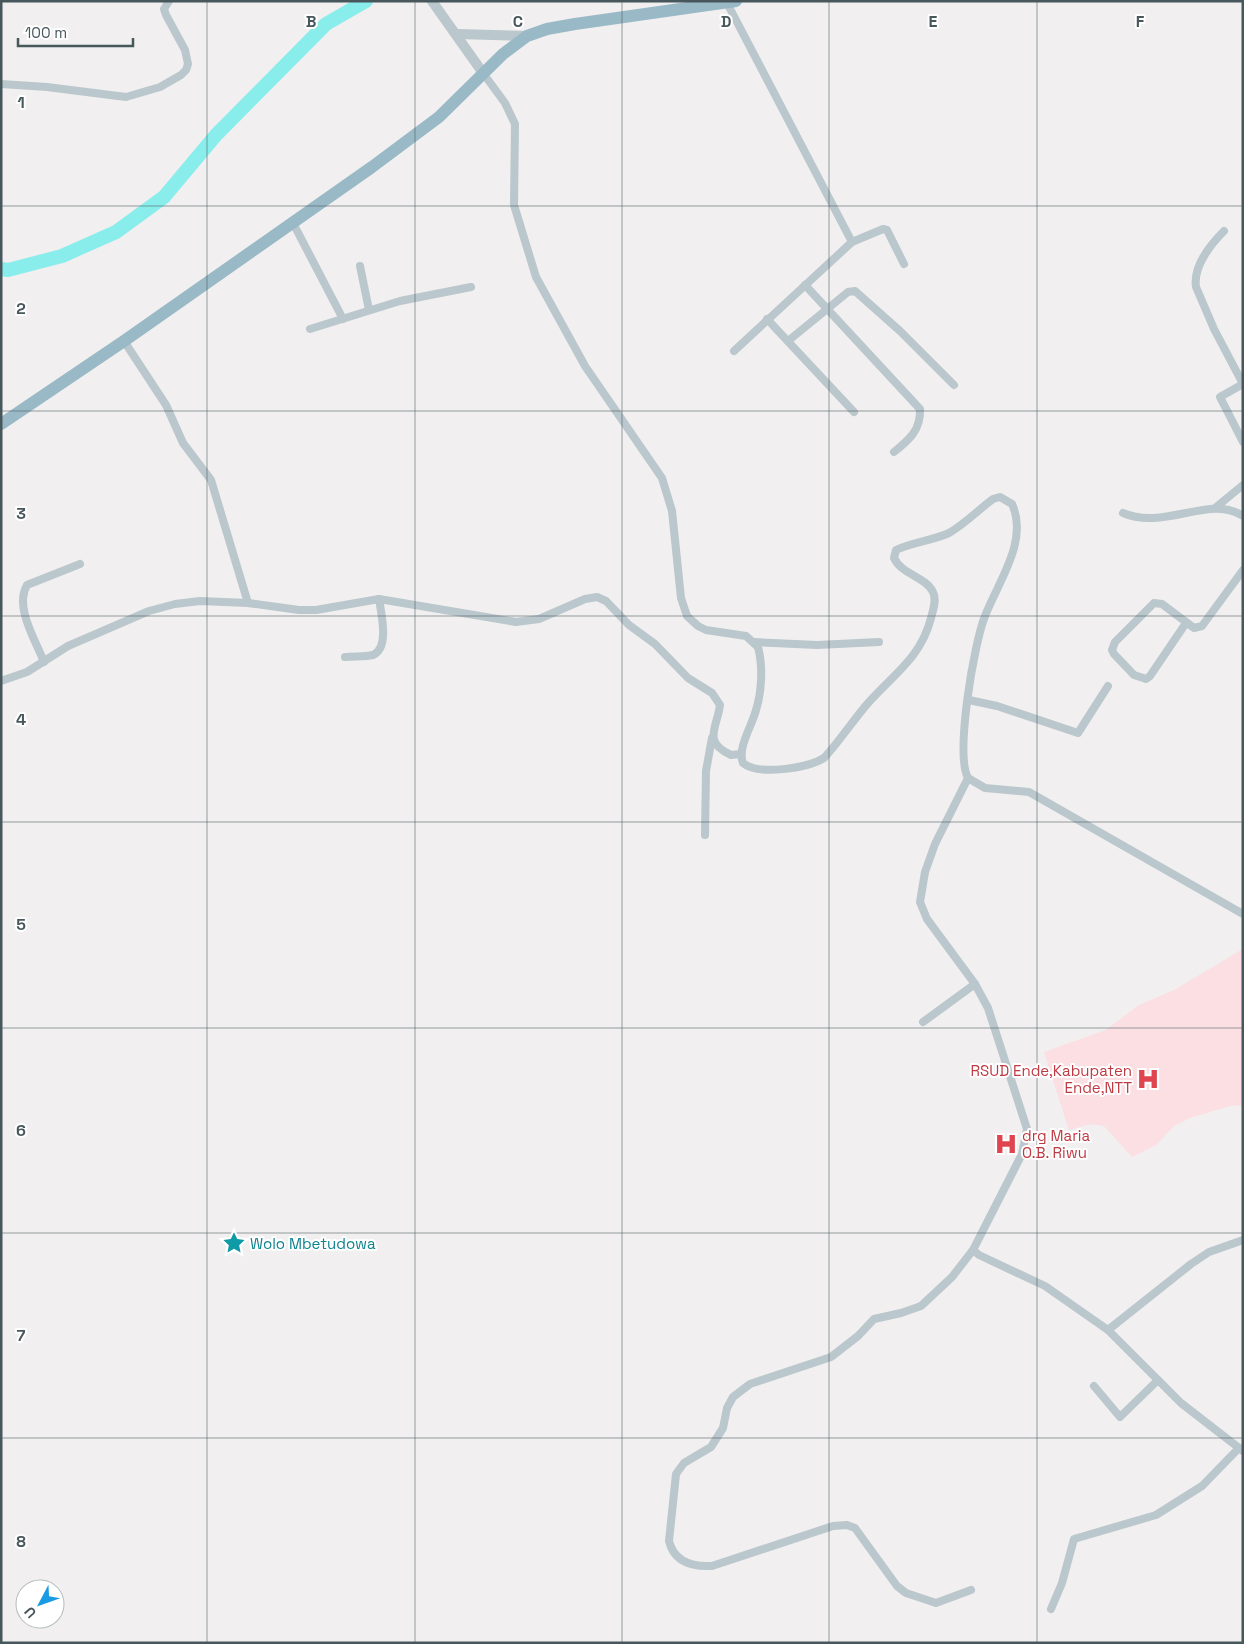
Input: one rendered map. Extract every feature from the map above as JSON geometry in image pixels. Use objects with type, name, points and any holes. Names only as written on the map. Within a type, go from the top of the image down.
[{"type":"highway","points":[[1,424],[293,224],[438,117],[462,96],[503,54],[527,36],[557,27],[732,2]]},
{"type":"street","points":[[1,84],[126,97],[171,82],[186,70],[188,64],[185,50],[166,15],[164,9],[167,2]]},
{"type":"street","points":[[732,2],[852,242]]},
{"type":"street","points":[[433,3],[458,34],[505,103],[515,124],[514,205],[536,277],[585,366],[662,478],[672,511],[682,598],[687,616],[698,626],[706,630],[746,636],[754,642],[759,653],[759,694],[741,754],[742,763],[754,768],[789,768],[814,764],[824,758],[869,702],[908,663],[927,635],[935,600],[932,591],[927,584],[898,566],[894,558],[896,550],[909,544],[921,543],[949,532],[993,499],[1000,497],[1007,499],[1014,510],[1016,530],[1014,548],[984,616],[968,700],[963,749],[963,764],[968,778],[984,788],[1029,792],[1243,914]]},
{"type":"street","points":[[458,34],[527,36]]},
{"type":"street","points":[[293,224],[344,319]]},
{"type":"street","points":[[734,351],[852,242],[877,231],[887,230],[904,264]]},
{"type":"street","points":[[1224,231],[1202,260],[1195,282],[1214,329],[1243,384],[1220,397],[1243,442]]},
{"type":"street","points":[[360,266],[369,310]]},
{"type":"street","points":[[805,284],[825,310],[920,409],[920,421],[917,430],[909,440],[894,452]]},
{"type":"street","points":[[310,329],[369,310],[471,287]]},
{"type":"street","points":[[788,341],[848,292],[855,291],[900,331],[954,385]]},
{"type":"street","points":[[767,319],[854,412]]},
{"type":"street","points":[[124,341],[166,405],[183,443],[211,480],[248,603]]},
{"type":"street","points":[[1215,508],[1243,485]]},
{"type":"street","points":[[1123,513],[1133,517],[1162,519],[1215,508],[1229,509],[1243,516]]},
{"type":"street","points":[[44,662],[25,613],[23,592],[26,585],[80,564]]},
{"type":"street","points":[[1186,623],[1150,676],[1146,679],[1140,679],[1134,675],[1112,650],[1115,642],[1154,603],[1162,604],[1194,628],[1202,626],[1243,570]]},
{"type":"street","points":[[1,681],[27,672],[68,646],[149,611],[175,604],[200,601],[248,603],[299,610],[316,610],[379,599],[516,622],[539,619],[585,599],[597,597],[606,601],[629,625],[655,644],[688,678],[712,693],[720,705],[706,771],[705,835]]},
{"type":"street","points":[[345,657],[373,655],[379,651],[383,643],[379,599]]},
{"type":"street","points":[[754,642],[817,645],[879,642]]},
{"type":"street","points":[[968,700],[997,706],[1078,733],[1108,686]]},
{"type":"street","points":[[712,736],[716,744],[723,751],[736,756],[741,754]]},
{"type":"street","points":[[968,778],[935,844],[925,872],[920,902],[927,919],[974,984],[988,1008],[1027,1129],[1022,1154],[973,1250],[952,1277],[922,1306],[874,1319],[858,1336],[831,1357],[750,1384],[733,1398],[727,1408],[723,1428],[711,1447],[684,1463],[676,1474],[669,1541],[671,1550],[682,1561],[694,1566],[712,1566],[833,1526],[847,1525],[858,1532],[897,1586],[906,1593],[938,1603],[971,1590]]},
{"type":"street","points":[[923,1022],[974,984]]},
{"type":"street","points":[[1108,1330],[1197,1260],[1209,1252],[1243,1240]]},
{"type":"street","points":[[973,1250],[979,1255],[1045,1286],[1108,1330],[1207,1425],[1241,1449],[1202,1486],[1156,1515],[1074,1539],[1062,1583],[1051,1609]]},
{"type":"street","points":[[1094,1386],[1120,1417],[1158,1380]]},
{"type":"shaded area","name":"RSUD Ende,Kabupaten Ende,NTT","points":[[1243,949],[1243,1105],[1230,1106],[1190,1118],[1174,1126],[1156,1145],[1132,1157],[1104,1126],[1090,1124],[1069,1130],[1044,1052],[1106,1030],[1139,1005],[1174,990]]},
{"type":"waterway","points":[[1,269],[8,270],[62,256],[116,232],[164,197],[216,135],[326,24],[366,1]]},
{"type":"place","name":"RSUD Ende,Kabupaten Ende,NTT","points":[[1148,1079]]},
{"type":"place","name":"drg Maria O.B. Riwu","points":[[1006,1144]]},
{"type":"place","name":"Wolo Mbetudowa","points":[[234,1243]]}]
